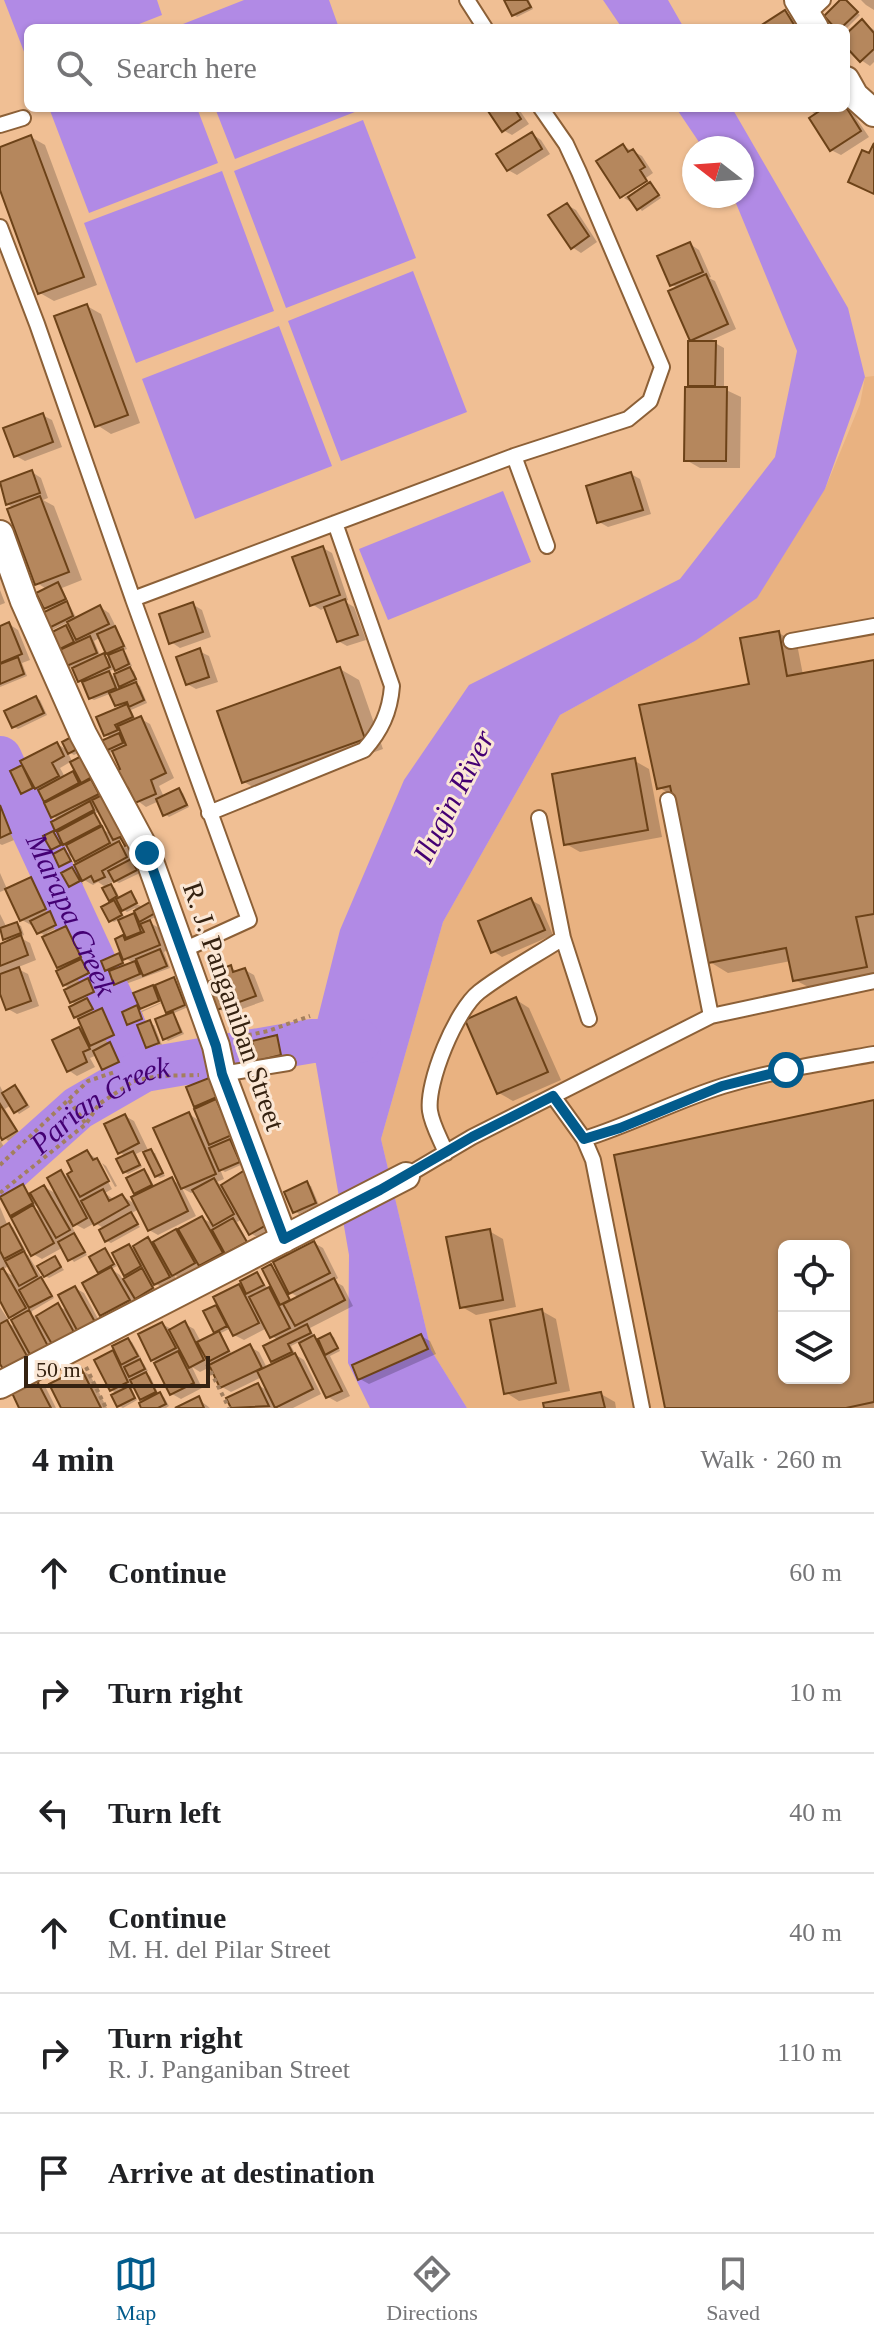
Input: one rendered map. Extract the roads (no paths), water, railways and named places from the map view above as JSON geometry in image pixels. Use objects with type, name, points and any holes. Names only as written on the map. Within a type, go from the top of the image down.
[{"type":"street","points":[[850,87],[874,113]]},
{"type":"street","name":"R. J. Panganiban Street","points":[[0,534],[24,601],[83,734],[147,853],[284,1239]]},
{"type":"street","points":[[0,1385],[406,1176]]},
{"type":"lane","points":[[467,0],[482,24]]},
{"type":"lane","points":[[133,599],[514,456],[628,419],[650,401],[662,367],[579,172],[566,144],[544,112]]},
{"type":"lane","points":[[0,125],[23,118]]},
{"type":"lane","points":[[0,227],[249,920],[181,951]]},
{"type":"lane","points":[[514,456],[547,546]]},
{"type":"lane","points":[[209,813],[364,750],[375,738],[388,713],[392,686],[335,523]]},
{"type":"lane","points":[[791,641],[874,626]]},
{"type":"lane","points":[[668,800],[711,1016]]},
{"type":"lane","points":[[539,818],[563,938],[589,1019]]},
{"type":"lane","points":[[446,1153],[430,1113],[430,1099],[450,1038],[464,1009],[477,993],[563,938]]},
{"type":"lane","points":[[406,1176],[553,1096],[711,1016],[874,981]]},
{"type":"lane","points":[[584,1139],[620,1128],[722,1086],[786,1070],[874,1054]]},
{"type":"lane","points":[[218,1058],[288,1063]]},
{"type":"lane","points":[[553,1096],[584,1139],[593,1160],[642,1408]]},
{"type":"water","points":[[4,0],[157,0],[162,15],[139,24],[24,24],[24,52]]},
{"type":"water","points":[[244,0],[329,0],[338,24],[183,24]]},
{"type":"water","points":[[603,0],[668,0],[682,24],[619,24]]},
{"type":"water","points":[[51,112],[199,112],[218,163],[89,213]]},
{"type":"water","points":[[217,112],[355,112],[235,159]]},
{"type":"water","points":[[679,112],[734,112],[748,136],[695,136]]},
{"type":"water","points":[[363,120],[416,258],[286,308],[234,171]]},
{"type":"water","name":"Ilugin River","points":[[754,146],[848,308],[865,377],[825,489],[757,598],[695,641],[560,715],[443,922],[381,1139],[431,1350],[467,1408],[370,1408],[348,1363],[349,1255],[312,1041],[340,930],[404,780],[469,685],[680,579],[775,457],[797,351],[738,208],[754,208]]},
{"type":"water","points":[[222,171],[274,311],[136,363],[84,223]]},
{"type":"water","points":[[413,271],[467,412],[341,461],[288,321]]},
{"type":"water","points":[[279,326],[332,466],[195,519],[142,379]]},
{"type":"water","points":[[503,491],[531,562],[388,620],[359,549]]},
{"type":"waterway","name":"Marapa Creek","points":[[0,758],[144,1070]]},
{"type":"waterway","name":"Parian Creek","points":[[0,1178],[78,1108],[144,1070],[312,1041],[359,1041]]}]
